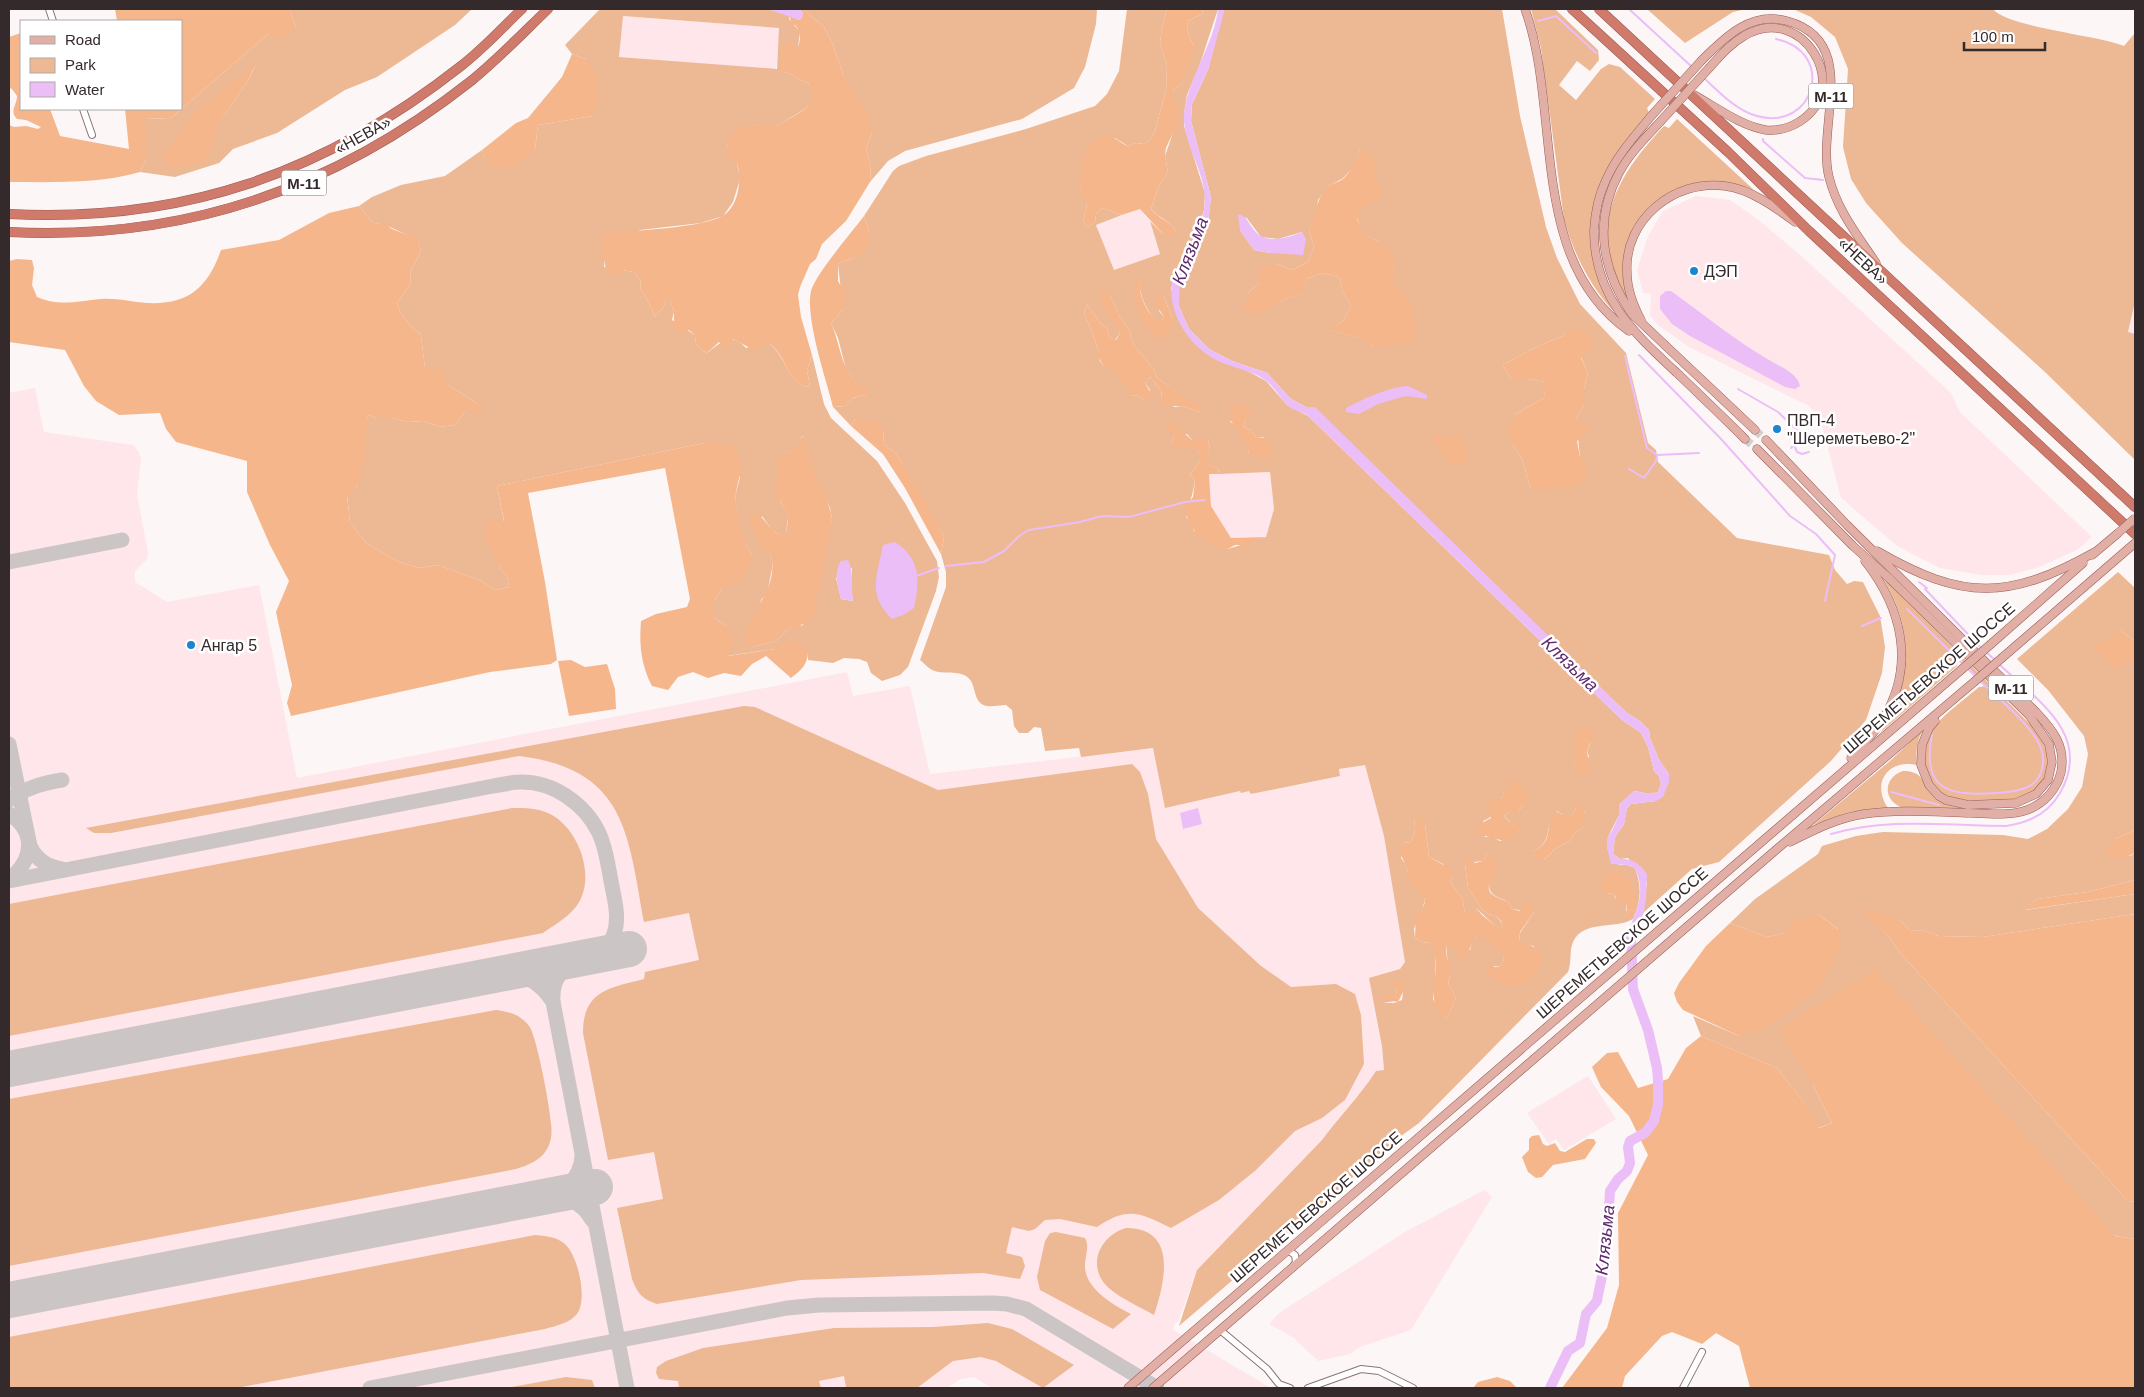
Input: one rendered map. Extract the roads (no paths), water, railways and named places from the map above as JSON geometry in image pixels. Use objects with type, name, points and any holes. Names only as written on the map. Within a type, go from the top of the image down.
[{"type":"highway","name":"«НЕВА»","points":[[9,214],[46,216],[100,214],[150,208],[240,188],[274,176],[319,156],[366,131],[419,98],[463,64],[522,9]]},
{"type":"highway","name":"«НЕВА»","points":[[9,232],[47,234],[101,232],[151,226],[192,219],[279,194],[324,174],[381,144],[428,114],[473,80],[548,9]]},
{"type":"highway","name":"«НЕВА»","points":[[1572,9],[1728,152],[1809,231],[2135,534]]},
{"type":"highway","name":"«НЕВА»","points":[[1599,9],[2135,508]]},
{"type":"main road","name":"М-11","points":[[1525,9],[1536,49],[1555,194],[1566,239],[1574,260],[1593,294],[1620,324],[1640,338]]},
{"type":"main road","name":"М-11","points":[[1745,439],[1640,338],[1617,311],[1604,287],[1597,261],[1594,222],[1600,195],[1619,156],[1652,115],[1702,60],[1729,34],[1740,27],[1762,19],[1784,20],[1806,29],[1819,42],[1828,58],[1832,78],[1826,152],[1832,189],[1844,214],[1884,276]]},
{"type":"main road","name":"М-11","points":[[1691,93],[1749,125],[1773,130],[1788,127],[1804,119],[1816,105],[1821,88],[1822,71],[1816,54],[1803,38],[1784,30],[1764,29],[1745,35],[1726,50],[1626,161],[1608,198],[1603,243],[1613,283],[1619,296],[1645,328],[1755,430]]},
{"type":"main road","name":"М-11","points":[[1645,328],[1628,286],[1628,255],[1631,241],[1638,226],[1662,201],[1674,194],[1705,185],[1726,186],[1744,191],[1776,208],[1809,231]]},
{"type":"main road","name":"М-11","points":[[1766,440],[1867,545],[2049,725],[2056,735],[2062,753],[2060,775],[2056,786],[2045,800],[2028,810],[1999,814],[1914,812],[1865,814],[1837,820],[1777,849]]},
{"type":"main road","name":"М-11","points":[[1757,449],[1852,546],[1890,579],[1991,680],[2029,715],[2042,731],[2049,744],[2052,762],[2051,771],[2042,787],[2027,800],[1999,805],[1961,804],[1939,796],[1926,779],[1921,765],[1921,753],[1929,728],[1949,704]]},
{"type":"main road","name":"ШЕРЕМЕТЬЕВСКОЕ ШОССЕ","points":[[1128,1388],[2135,518]]},
{"type":"main road","name":"М-11","points":[[1867,545],[1916,573],[1936,581],[1988,589],[2034,581],[2069,567],[2095,552]]},
{"type":"main road","name":"ШЕРЕМЕТЬЕВСКОЕ ШОССЕ","points":[[1152,1388],[2132,545]]},
{"type":"main road","name":"М-11","points":[[1831,780],[1883,720],[1898,684],[1901,667],[1900,634],[1892,606],[1875,574],[1852,546]]},
{"type":"street","points":[[83,110],[92,135]]},
{"type":"street","points":[[1282,1254],[1289,1251],[1293,1252],[1296,1258],[1294,1265]]},
{"type":"street","points":[[1220,1330],[1267,1369],[1279,1384],[1290,1388]]},
{"type":"street","points":[[1683,1388],[1702,1352]]},
{"type":"street","points":[[1308,1388],[1360,1369],[1379,1371],[1413,1388]]},
{"type":"water","points":[[768,9],[799,9],[803,13],[802,19],[799,20]]},
{"type":"water","points":[[1218,9],[1224,9],[1223,16],[1208,70],[1192,104],[1191,121],[1211,197],[1208,222],[1187,271],[1180,281],[1179,306],[1189,329],[1209,349],[1232,361],[1267,373],[1291,399],[1306,407],[1315,407],[1627,713],[1640,721],[1649,730],[1650,738],[1659,760],[1669,774],[1669,782],[1663,797],[1656,801],[1631,804],[1627,808],[1624,824],[1615,837],[1613,854],[1620,859],[1635,862],[1647,874],[1646,899],[1640,936],[1626,948],[1630,927],[1639,900],[1639,880],[1635,868],[1627,865],[1611,864],[1607,848],[1607,838],[1619,815],[1619,805],[1634,791],[1650,794],[1658,792],[1661,784],[1659,776],[1654,771],[1648,747],[1641,733],[1622,720],[1308,416],[1288,406],[1265,380],[1248,371],[1222,363],[1206,353],[1188,336],[1176,314],[1171,290],[1173,278],[1197,233],[1203,215],[1205,197],[1200,173],[1187,138],[1184,114],[1190,87],[1212,35]]},
{"type":"water","points":[[1238,214],[1246,219],[1259,235],[1271,239],[1283,238],[1302,232],[1306,239],[1303,255],[1254,250],[1240,230]]},
{"type":"water","points":[[1666,291],[1671,291],[1735,338],[1791,373],[1797,379],[1800,386],[1795,389],[1785,387],[1690,336],[1672,324],[1660,309],[1660,296]]},
{"type":"water","points":[[1408,386],[1427,395],[1427,399],[1406,396],[1378,404],[1359,414],[1346,412],[1346,408],[1368,397]]},
{"type":"water","points":[[895,542],[904,549],[914,563],[917,589],[914,608],[892,619],[879,601],[876,585],[883,545]]},
{"type":"water","points":[[848,560],[852,575],[853,601],[841,599],[837,580],[837,570],[841,561]]},
{"type":"water","points":[[1198,808],[1202,824],[1183,829],[1180,813]]},
{"type":"waterway","points":[[1629,9],[1692,67]]},
{"type":"waterway","points":[[1538,21],[1556,16],[1596,53]]},
{"type":"waterway","points":[[1704,78],[1729,100],[1750,114],[1777,118],[1793,112],[1805,102],[1811,88],[1812,73],[1807,58],[1795,46],[1776,39]]},
{"type":"waterway","points":[[1763,139],[1805,178],[1823,180]]},
{"type":"waterway","points":[[1639,355],[1722,440],[1790,516],[1816,534],[1835,555],[1825,601]]},
{"type":"waterway","points":[[1625,356],[1647,448],[1657,455],[1699,453]]},
{"type":"waterway","points":[[1738,389],[1778,412],[1797,430],[1794,445],[1791,448]]},
{"type":"waterway","points":[[1794,445],[1797,452],[1802,454],[1809,452]]},
{"type":"waterway","points":[[1629,469],[1644,478],[1656,461],[1657,455]]},
{"type":"waterway","points":[[945,566],[984,562],[1004,551],[1019,536],[1029,530],[1080,522],[1102,516],[1129,517],[1185,502],[1205,500]]},
{"type":"waterway","points":[[916,576],[939,568]]},
{"type":"waterway","points":[[1919,582],[1927,588],[1925,589],[1981,648]]},
{"type":"waterway","points":[[1907,609],[1963,664]]},
{"type":"waterway","points":[[1862,626],[1881,618]]},
{"type":"waterway","points":[[1985,651],[1996,661]]},
{"type":"waterway","points":[[1831,834],[1853,829],[1896,824],[2006,826],[2030,820],[2050,807],[2060,793],[2068,772],[2070,754],[2066,737],[2057,721],[2044,706],[2000,665]]},
{"type":"waterway","points":[[1966,667],[1977,678]]},
{"type":"waterway","points":[[1932,735],[1931,767],[1935,778],[1942,786],[1952,791],[1979,794],[2006,792],[2022,789],[2038,779],[2043,762],[2042,753],[2037,741],[2024,722],[1980,681]]},
{"type":"waterway","points":[[1891,792],[1939,805]]},
{"type":"waterway","name":"Клязьма","points":[[1550,1388],[1568,1351],[1580,1343],[1586,1314],[1597,1301],[1606,1258],[1610,1191],[1618,1179],[1627,1171],[1630,1163],[1628,1147],[1630,1141],[1645,1133],[1654,1121],[1658,1105],[1657,1068],[1648,1030],[1633,989],[1632,931]]},
{"type":"tunnel","points":[[1755,430],[1766,440]]},
{"type":"tunnel","points":[[1745,439],[1757,449]]},
{"type":"place","name":"ДЭП","points":[[1694,271]]},
{"type":"place","name":"ПВП-4 \"Шереметьево-2\"","points":[[1777,429]]},
{"type":"place","name":"Ангар 5","points":[[191,645]]}]
